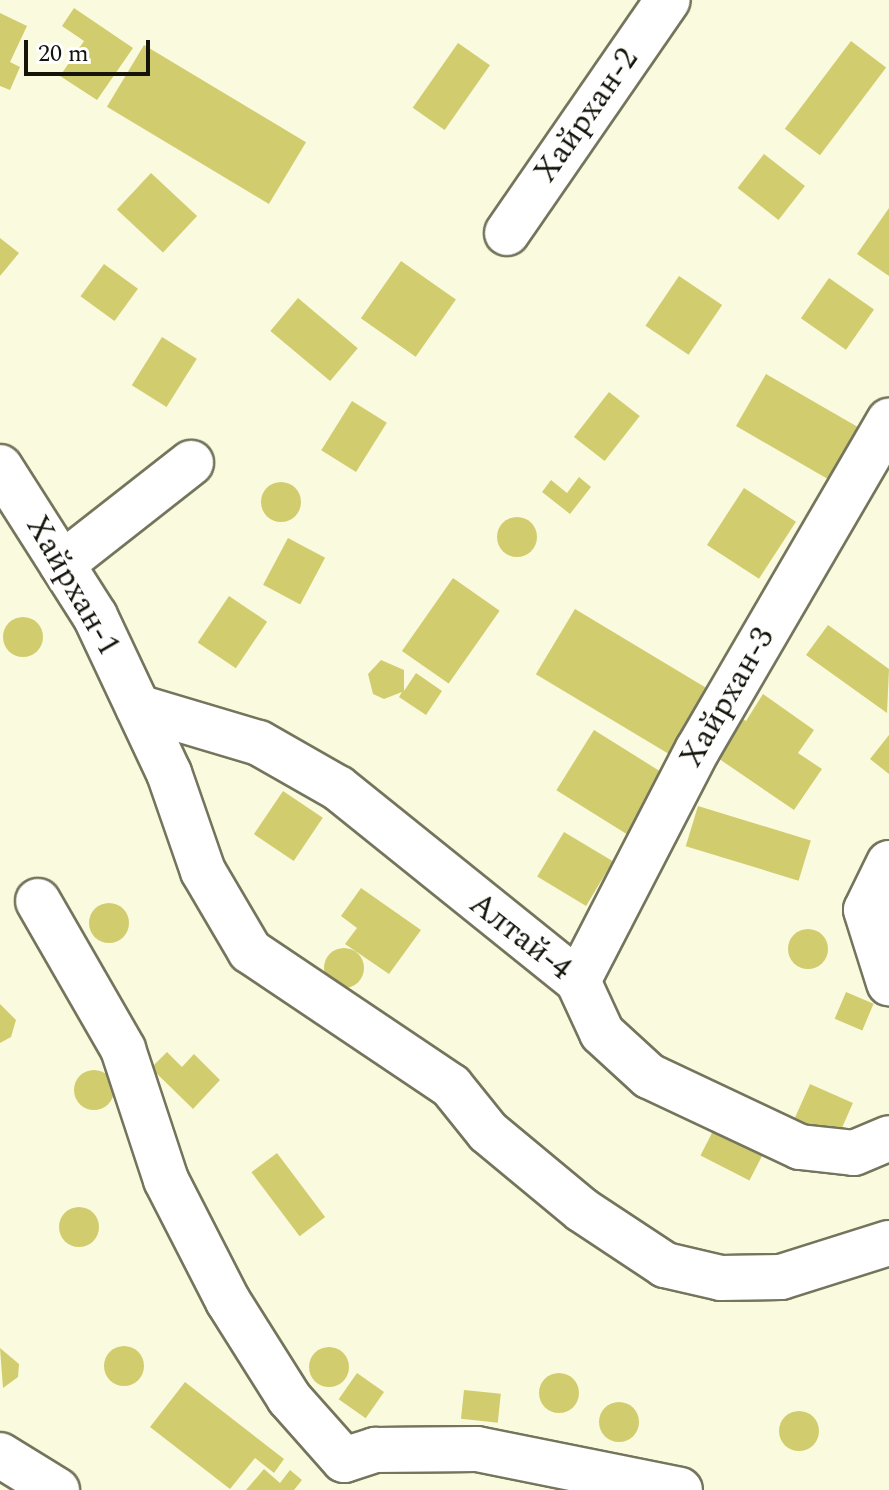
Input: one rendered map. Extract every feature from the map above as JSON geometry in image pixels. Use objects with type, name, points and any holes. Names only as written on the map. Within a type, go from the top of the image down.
[{"type":"street","name":"Хайрхан-2","points":[[507,233],[668,0]]},
{"type":"street","name":"Хайрхан-3","points":[[578,981],[698,749],[889,421]]},
{"type":"street","points":[[62,564],[191,463]]},
{"type":"street","name":"Хайрхан-1","points":[[0,467],[62,564],[138,707],[169,773],[203,871],[250,951],[451,1086],[488,1132],[582,1210],[665,1265],[721,1278],[781,1277],[889,1243]]},
{"type":"street","name":"Алтай-4","points":[[138,707],[259,743],[338,788],[578,981],[602,1033],[649,1076],[800,1147],[854,1153],[889,1138]]},
{"type":"street","points":[[889,863],[866,910],[889,983]]},
{"type":"street","points":[[38,901],[123,1049],[166,1180],[228,1301],[336,1475],[375,1450],[477,1449],[680,1490]]},
{"type":"street","points":[[0,1455],[57,1490]]},
{"type":"building","points":[[74,8],[133,48],[97,100],[60,76],[84,41],[62,26]]},
{"type":"building","points":[[0,13],[27,26],[10,62],[20,67],[10,90],[0,86]]},
{"type":"building","points":[[851,41],[886,67],[820,155],[785,129]]},
{"type":"building","points":[[458,43],[490,65],[445,130],[413,108]]},
{"type":"building","points":[[144,45],[306,142],[269,204],[107,107]]},
{"type":"building","points":[[764,154],[805,186],[779,220],[738,188]]},
{"type":"building","points":[[151,173],[197,216],[163,253],[117,210]]},
{"type":"building","points":[[889,208],[889,276],[857,254]]},
{"type":"building","points":[[0,238],[19,253],[0,276]]},
{"type":"building","points":[[401,261],[456,299],[416,357],[361,318]]},
{"type":"building","points":[[104,264],[138,289],[114,321],[80,296]]},
{"type":"building","points":[[679,276],[722,305],[689,355],[645,326]]},
{"type":"building","points":[[829,278],[874,310],[846,350],[801,318]]},
{"type":"building","points":[[298,298],[358,348],[330,381],[270,331]]},
{"type":"building","points":[[162,337],[197,359],[167,407],[132,385]]},
{"type":"building","points":[[766,374],[860,428],[830,480],[736,426]]},
{"type":"building","points":[[609,392],[640,416],[605,461],[574,437]]},
{"type":"building","points":[[352,401],[387,423],[356,472],[321,450]]},
{"type":"building","points":[[579,477],[591,487],[570,514],[542,492],[551,480],[567,493]]},
{"type":"building","points":[[281,482],[295,488],[301,502],[295,516],[281,522],[267,516],[261,502],[267,488]]},
{"type":"building","points":[[744,488],[796,522],[759,579],[707,545]]},
{"type":"building","points":[[517,517],[531,523],[537,537],[531,551],[517,557],[503,551],[497,537],[503,523]]},
{"type":"building","points":[[288,538],[325,558],[300,605],[263,585]]},
{"type":"building","points":[[453,578],[500,611],[449,684],[402,651]]},
{"type":"building","points":[[229,596],[267,622],[236,668],[198,642]]},
{"type":"building","points":[[575,609],[716,693],[676,759],[536,674]]},
{"type":"building","points":[[23,617],[37,623],[43,637],[37,651],[23,657],[9,651],[3,637],[9,623]]},
{"type":"building","points":[[828,625],[889,669],[887,713],[806,655]]},
{"type":"building","points":[[381,660],[404,670],[404,691],[416,673],[442,691],[426,715],[399,697],[402,692],[384,699],[373,694],[368,674]]},
{"type":"building","points":[[763,694],[814,730],[798,753],[822,769],[794,810],[709,752],[735,714],[746,721]]},
{"type":"building","points":[[594,730],[669,777],[632,837],[556,790]]},
{"type":"building","points":[[889,735],[889,774],[870,759]]},
{"type":"building","points":[[283,791],[323,818],[294,861],[254,834]]},
{"type":"building","points":[[698,806],[811,840],[799,881],[686,846]]},
{"type":"building","points":[[564,832],[613,861],[586,906],[537,877]]},
{"type":"building","points":[[361,888],[421,930],[389,974],[345,944],[357,928],[341,916]]},
{"type":"building","points":[[109,903],[123,909],[129,923],[123,937],[109,943],[95,937],[89,923],[95,909]]},
{"type":"building","points":[[808,929],[822,935],[828,949],[822,963],[808,969],[794,963],[788,949],[794,935]]},
{"type":"building","points":[[344,948],[358,954],[364,968],[358,982],[344,988],[330,982],[324,968],[330,954]]},
{"type":"building","points":[[846,992],[874,1004],[862,1030],[835,1019]]},
{"type":"building","points":[[0,1004],[16,1020],[11,1037],[0,1043]]},
{"type":"building","points":[[167,1052],[182,1067],[194,1054],[220,1080],[193,1109],[151,1068]]},
{"type":"building","points":[[94,1070],[108,1076],[114,1090],[108,1104],[94,1110],[80,1104],[74,1090],[80,1076]]},
{"type":"building","points":[[810,1084],[853,1103],[838,1137],[795,1118]]},
{"type":"building","points":[[715,1127],[764,1152],[749,1180],[700,1156]]},
{"type":"building","points":[[277,1153],[325,1217],[300,1236],[251,1172]]},
{"type":"building","points":[[79,1207],[93,1213],[99,1227],[93,1241],[79,1247],[65,1241],[59,1227],[65,1213]]},
{"type":"building","points":[[124,1346],[138,1352],[144,1366],[138,1380],[124,1386],[110,1380],[104,1366],[110,1352]]},
{"type":"building","points":[[329,1347],[343,1353],[349,1367],[343,1381],[329,1387],[315,1381],[309,1367],[315,1353]]},
{"type":"building","points":[[0,1348],[19,1364],[18,1377],[3,1388]]},
{"type":"building","points":[[357,1373],[384,1392],[366,1418],[339,1399]]},
{"type":"building","points":[[559,1373],[573,1379],[579,1393],[573,1407],[559,1413],[545,1407],[539,1393],[545,1379]]},
{"type":"building","points":[[185,1382],[284,1459],[274,1473],[255,1458],[230,1489],[150,1427]]},
{"type":"building","points":[[464,1390],[501,1394],[498,1423],[461,1419]]},
{"type":"building","points":[[619,1402],[633,1408],[639,1422],[633,1436],[619,1442],[605,1436],[599,1422],[605,1408]]},
{"type":"building","points":[[799,1411],[813,1417],[819,1431],[813,1445],[799,1451],[785,1445],[779,1431],[785,1417]]},
{"type":"building","points":[[264,1469],[280,1483],[290,1470],[302,1480],[294,1490],[246,1490]]}]
